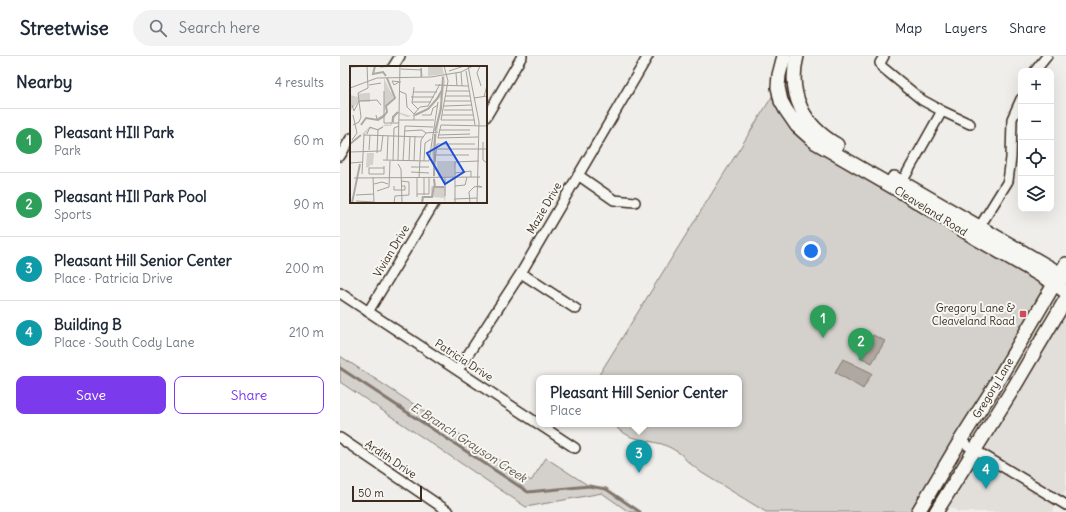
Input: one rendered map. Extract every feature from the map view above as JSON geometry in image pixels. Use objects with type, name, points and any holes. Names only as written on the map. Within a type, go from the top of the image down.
[{"type":"street","points":[[394,66],[400,56]]},
{"type":"street","points":[[487,115],[522,56]]},
{"type":"street","name":"Mazie Drive","points":[[458,370],[521,273],[648,56]]},
{"type":"street","points":[[784,56],[778,75],[778,87],[794,85]]},
{"type":"street","name":"Cleaveland Road","points":[[797,56],[794,73],[796,98],[801,109],[820,134],[902,182],[977,232]]},
{"type":"street","points":[[884,56],[880,63],[882,67],[922,100],[970,124]]},
{"type":"street","points":[[1037,68],[1047,56]]},
{"type":"street","name":"Cleaveland Road","points":[[778,87],[781,101],[786,110],[797,126],[815,142],[900,191],[1062,275],[1066,292]]},
{"type":"street","points":[[977,232],[1008,181],[1011,158],[1012,118],[1019,104]]},
{"type":"street","points":[[902,182],[942,111]]},
{"type":"street","points":[[340,156],[350,140]]},
{"type":"street","points":[[578,175],[614,200],[635,202]]},
{"type":"street","name":"Vivian Drive","points":[[368,312],[434,203]]},
{"type":"street","points":[[521,273],[576,309]]},
{"type":"street","name":"Gregory Lane","points":[[918,512],[1062,275]]},
{"type":"street","name":"Patricia Drive","points":[[340,293],[536,422]]},
{"type":"street","name":"Gregory Lane","points":[[936,512],[1014,387],[1066,299]]},
{"type":"street","name":"Patricia Drive","points":[[544,427],[575,448]]},
{"type":"street","name":"Ardith Drive","points":[[340,438],[449,512]]},
{"type":"street","points":[[960,441],[1066,505]]},
{"type":"shaded area","points":[[778,87],[797,127],[1054,283],[918,512],[766,512],[702,473],[681,454],[671,448],[662,444],[631,437],[616,427],[742,427],[742,375],[599,375]]},
{"type":"shaded area","points":[[1066,299],[1066,489],[1052,512],[958,512],[949,506],[989,440],[1014,387]]},
{"type":"shaded area","points":[[873,335],[885,341],[872,363],[860,357]]},
{"type":"shaded area","points":[[340,356],[531,481],[546,458],[589,486],[606,489],[640,512],[629,512],[602,493],[526,507],[340,382]]},
{"type":"shaded area","points":[[843,359],[872,373],[863,389],[835,372]]},
{"type":"waterway","name":"E. Branch Grayson Creek","points":[[340,368],[528,492],[589,486],[606,489],[640,512]]},
{"type":"place","name":"Gregory Lane & Cleaveland Road","points":[[1023,314]]},
{"type":"place","name":"Pleasant HIll Park","points":[[823,338]]},
{"type":"place","name":"Pleasant HIll Park Pool","points":[[861,361]]},
{"type":"place","name":"Pleasant Hill Senior Center","points":[[639,473]]},
{"type":"place","name":"Building B","points":[[986,489]]}]
